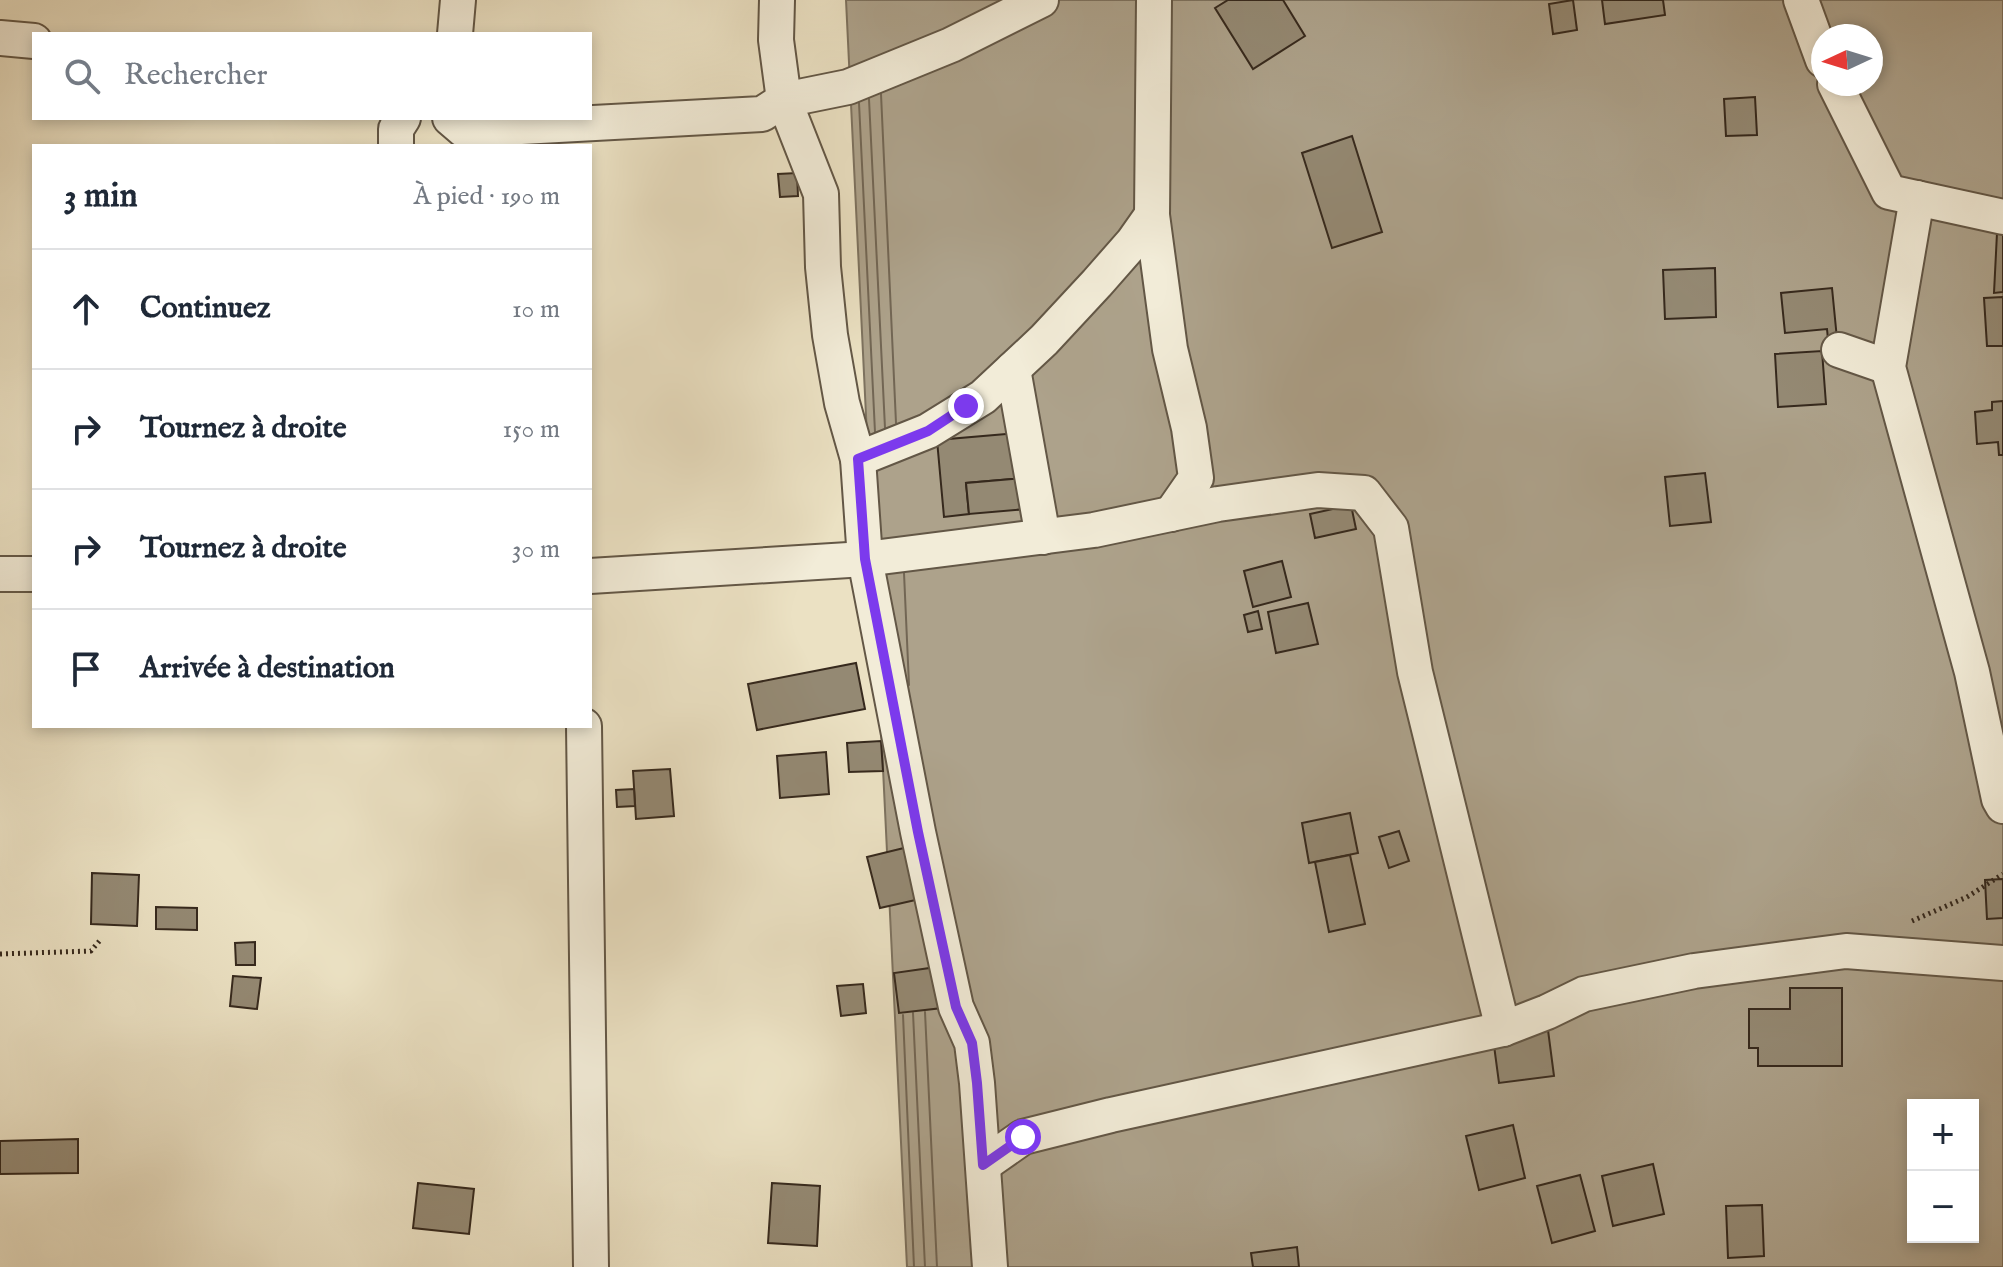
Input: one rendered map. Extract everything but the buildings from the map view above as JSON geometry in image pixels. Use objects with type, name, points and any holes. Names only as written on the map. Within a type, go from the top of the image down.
[{"type":"street","points":[[455,32],[458,0]]},
{"type":"street","points":[[777,0],[776,40],[784,100],[821,194],[823,267],[830,335],[842,403],[858,459],[865,559],[918,832],[956,1007],[972,1043],[990,1267]]},
{"type":"street","points":[[452,120],[464,130],[762,114],[784,100],[848,87],[951,45],[1041,0]]},
{"type":"street","points":[[1154,0],[1152,215],[1170,349],[1189,428],[1196,478],[1171,514]]},
{"type":"street","points":[[1801,0],[1811,27]]},
{"type":"street","points":[[0,38],[32,41]]},
{"type":"street","points":[[1841,96],[1889,192],[2003,217]]},
{"type":"street","points":[[396,144],[396,129],[402,120]]},
{"type":"street","points":[[1917,198],[1888,367],[1972,672],[2003,806]]},
{"type":"street","points":[[858,459],[928,431],[983,397],[1044,340],[1097,283],[1152,215]]},
{"type":"street","points":[[1839,350],[1888,367]]},
{"type":"street","points":[[1013,369],[1043,537]]},
{"type":"street","points":[[592,576],[865,559],[1094,530],[1218,504],[1318,490],[1364,493],[1391,528],[1415,672],[1503,1029]]},
{"type":"street","points":[[0,574],[32,574]]},
{"type":"street","points":[[584,728],[591,1267]]},
{"type":"street","points":[[983,1165],[1023,1137],[1503,1029],[1584,994],[1694,971],[1846,951],[2003,963]]},
{"type":"path","points":[[1900,927],[1967,897],[2003,874]]},
{"type":"path","points":[[0,954],[91,951],[101,939]]},
{"type":"water","points":[[846,0],[2003,0],[2003,1267],[907,1267]]},
{"type":"route","points":[[966,406],[928,431],[858,459],[862,528],[865,559],[918,832],[956,1007],[972,1043],[983,1165],[1023,1137]]}]
